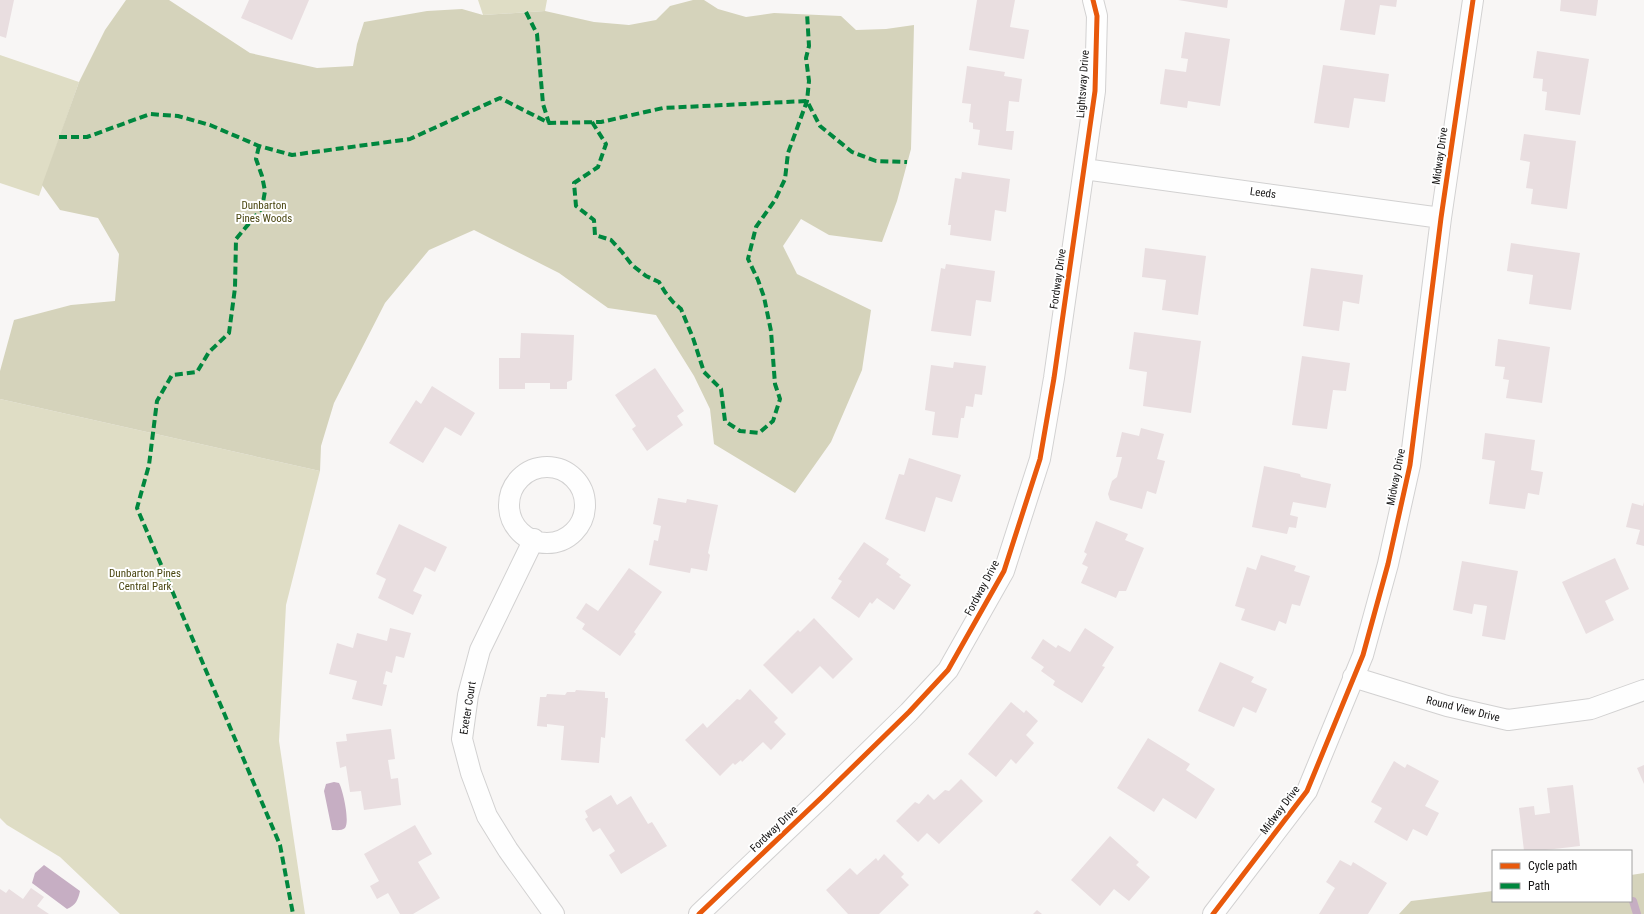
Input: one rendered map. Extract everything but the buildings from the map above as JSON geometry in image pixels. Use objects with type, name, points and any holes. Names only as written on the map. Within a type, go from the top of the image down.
[{"type":"street","name":"Lightsway Drive","points":[[1084,169],[1095,91],[1097,16],[1093,0]]},
{"type":"street","name":"Midway Drive","points":[[1213,914],[1307,791],[1363,655],[1388,564],[1410,464],[1441,218],[1473,0]]},
{"type":"street","name":"Leeds","points":[[1084,169],[1441,218]]},
{"type":"street","name":"Fordway Drive","points":[[699,914],[909,712],[948,670],[1004,571],[1040,459],[1054,378],[1084,169]]},
{"type":"street","name":"Exeter Court","points":[[534,538],[480,650],[468,695],[462,739],[471,773],[487,816],[508,850],[554,914]]},
{"type":"street","name":"Round View Drive","points":[[1353,677],[1447,706],[1508,720],[1591,709],[1644,690]]},
{"type":"green space","name":"Dunbarton Pines Woods","points":[[126,0],[169,0],[250,53],[317,68],[353,66],[357,44],[364,22],[427,11],[462,9],[483,15],[545,11],[594,22],[629,25],[656,20],[670,6],[693,0],[704,0],[718,9],[746,17],[774,13],[841,16],[856,30],[886,29],[914,25],[911,149],[897,201],[882,242],[829,235],[801,219],[783,246],[797,274],[871,310],[862,370],[831,442],[795,493],[714,444],[710,409],[694,376],[656,315],[608,308],[559,273],[474,230],[429,250],[385,303],[334,403],[321,446],[320,471],[0,399],[0,371],[14,320],[71,305],[115,301],[119,254],[98,218],[60,210],[42,185],[79,82],[105,30]]},
{"type":"green space","points":[[478,0],[547,0],[545,11],[483,15]]},
{"type":"green space","points":[[0,55],[79,82],[39,196],[0,183]]},
{"type":"green space","name":"Dunbarton Pines Central Park","points":[[0,399],[320,471],[286,605],[279,741],[305,914],[120,914],[60,857],[7,825],[0,818]]},
{"type":"green space","points":[[1644,873],[1644,914],[1399,914],[1411,901],[1492,891],[1492,902],[1632,902],[1632,875]]},
{"type":"shaded area","points":[[334,782],[339,783],[347,819],[345,828],[341,830],[332,830],[324,791],[326,784]]},
{"type":"shaded area","points":[[44,865],[80,891],[73,906],[67,909],[32,883],[35,873]]},
{"type":"waterway","points":[[1633,901],[1637,914]]},
{"type":"marked path","points":[[526,12],[537,34],[543,104],[549,123]]},
{"type":"marked path","points":[[592,122],[606,144],[598,167],[574,183],[576,206],[594,220],[595,235],[611,240],[632,265],[646,276],[659,282],[673,302],[681,309],[693,338],[704,372],[721,389],[725,421],[740,431],[759,433],[773,421],[780,399],[775,384],[771,331],[764,297],[748,259],[756,227],[775,200],[785,179],[788,153],[807,101],[809,81],[806,58],[809,46],[807,13]]},
{"type":"marked path","points":[[59,137],[87,137],[150,114],[178,116],[210,125],[259,146],[292,155],[410,139],[500,98],[549,123],[601,122],[663,108],[807,101],[820,126],[852,152],[876,161],[907,162]]},
{"type":"marked path","points":[[259,146],[256,159],[265,191],[262,208],[236,239],[235,288],[229,333],[209,352],[197,372],[172,375],[157,401],[149,465],[137,508],[280,845],[293,914]]},
{"type":"cycle path","points":[[699,914],[909,712],[948,670],[1004,571],[1040,459],[1054,378],[1095,91],[1097,16],[1093,0]]},
{"type":"cycle path","points":[[1213,914],[1307,791],[1363,655],[1388,564],[1410,465],[1441,218],[1473,0]]}]
